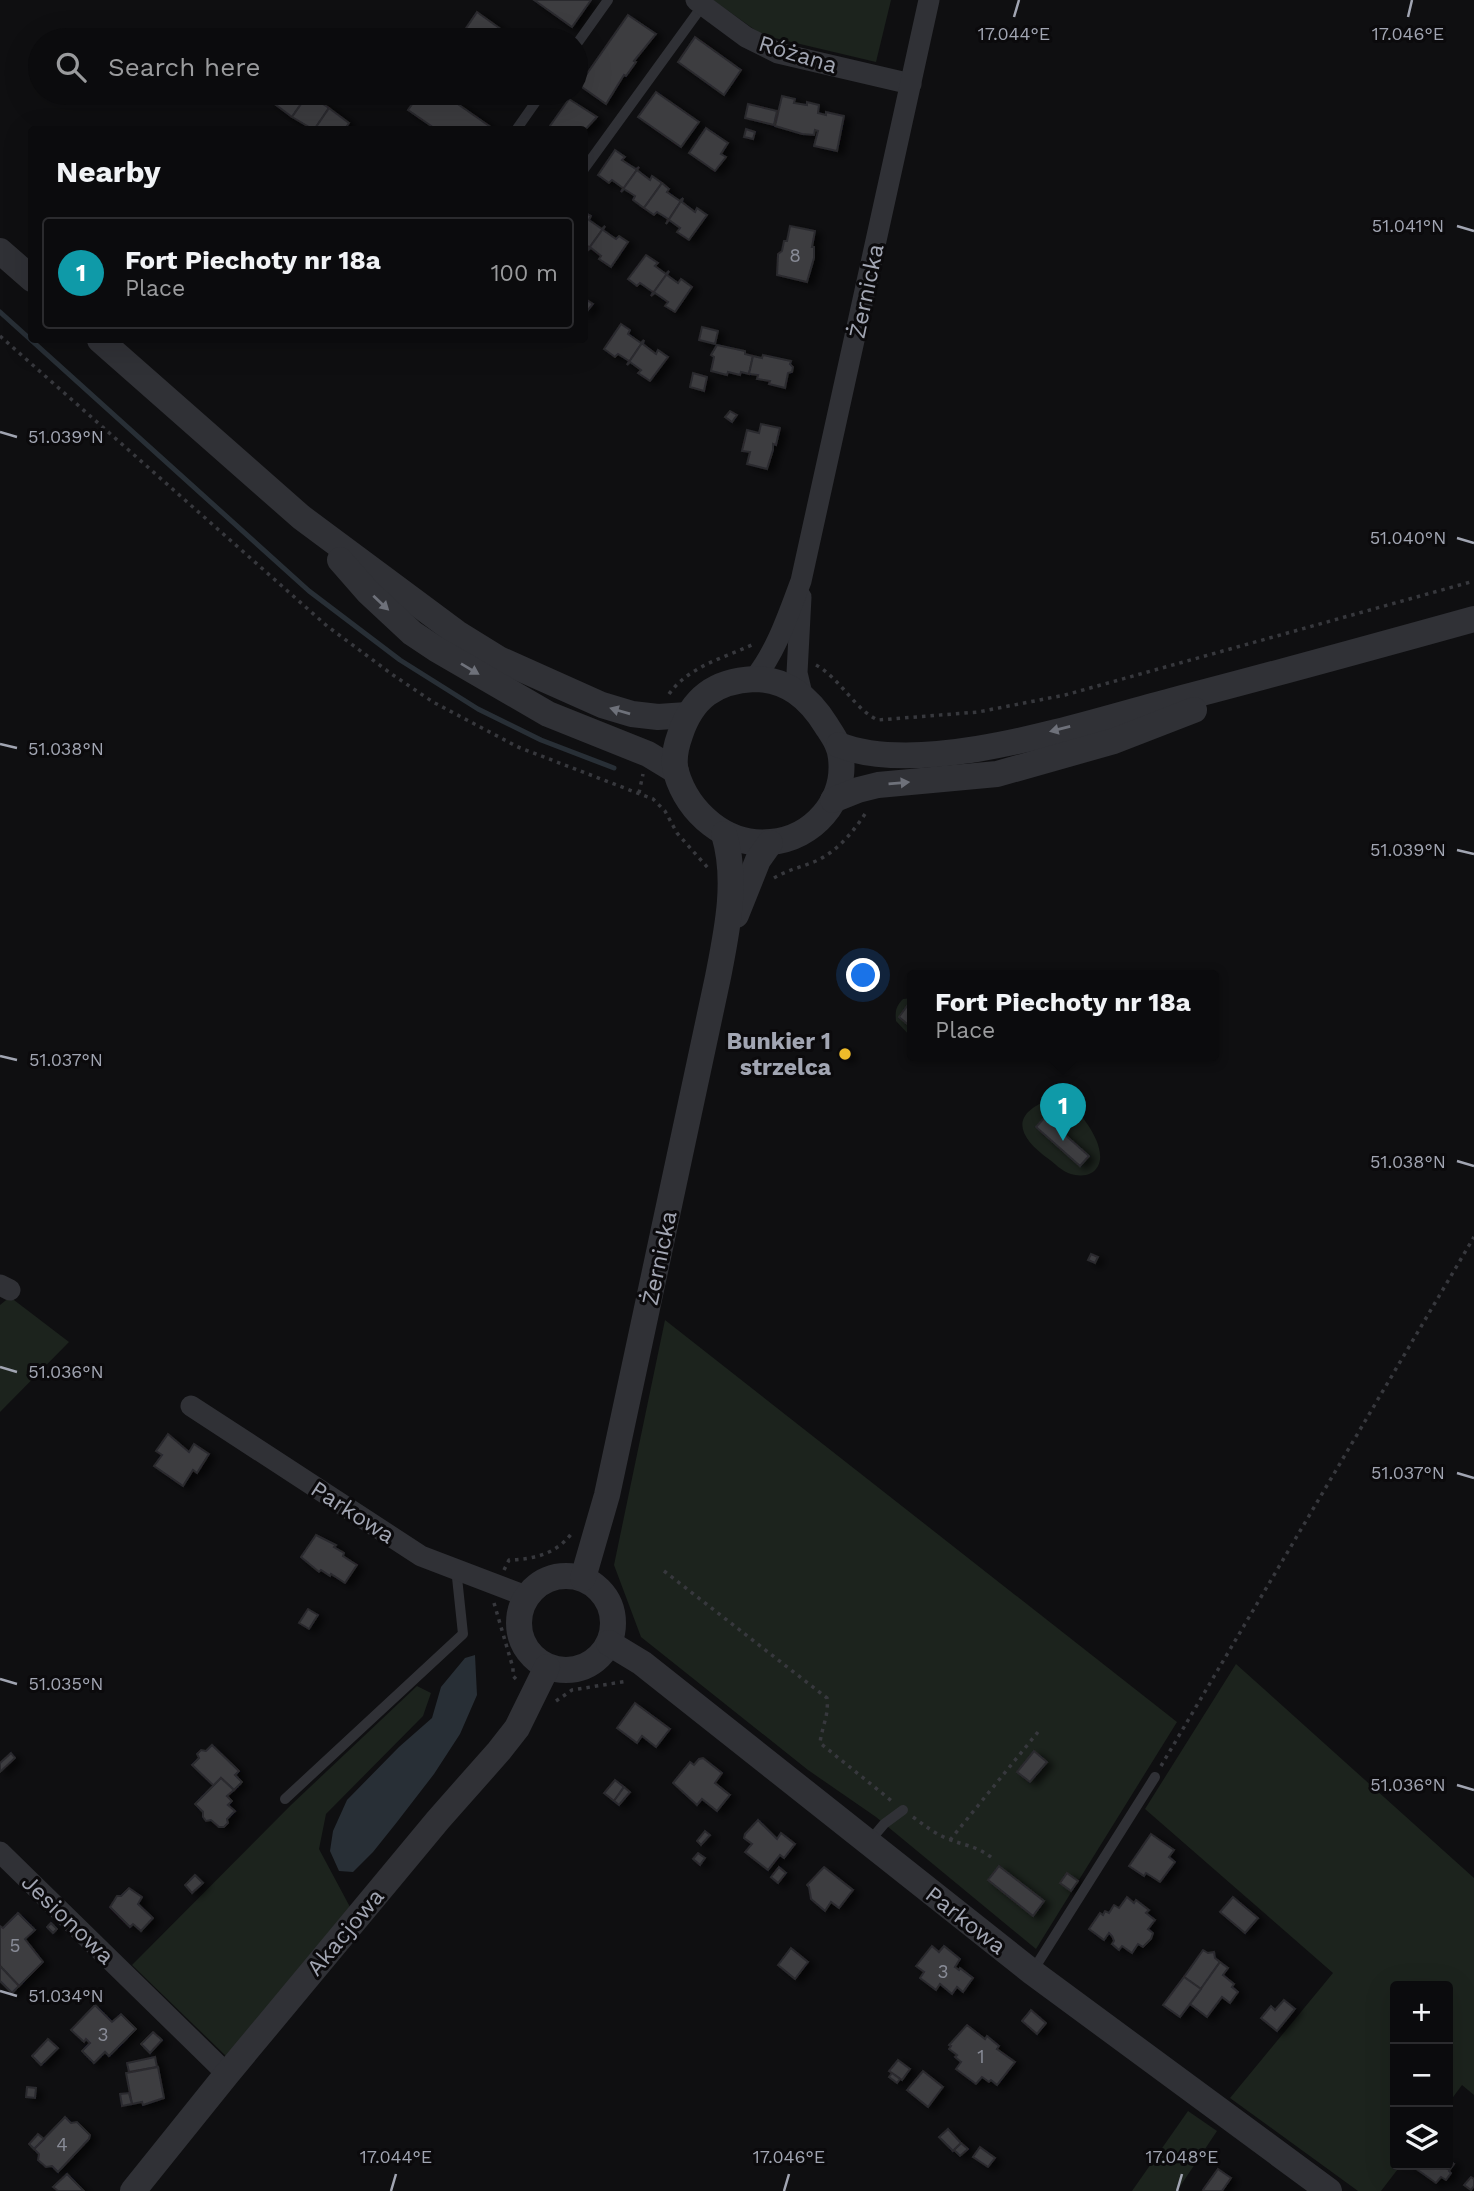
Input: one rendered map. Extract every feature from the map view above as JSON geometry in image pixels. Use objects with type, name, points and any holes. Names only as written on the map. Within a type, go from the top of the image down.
[{"type":"street","name":"Żernicka","points":[[754,678],[774,648],[801,581],[929,0]]},
{"type":"street","name":"Różana","points":[[699,2],[746,37],[778,53],[911,84]]},
{"type":"street","points":[[0,251],[28,276]]},
{"type":"street","points":[[103,343],[301,517],[457,633],[499,659],[601,705],[632,714],[659,717],[687,715]]},
{"type":"street","points":[[301,517],[368,592],[412,633],[548,714],[648,754],[676,771]]},
{"type":"street","name":"Żernicka","points":[[801,581],[797,673],[802,694]]},
{"type":"street","points":[[839,745],[866,754],[879,755],[934,754],[999,745],[1474,620]]},
{"type":"street","points":[[833,800],[878,785],[997,775],[1114,741],[1307,666]]},
{"type":"street","points":[[754,678],[774,681],[802,694],[815,708],[839,745],[841,760],[841,781],[828,811],[815,825],[789,839],[770,842],[751,842],[724,834],[696,809],[676,771],[677,744],[687,715],[698,700],[708,692],[740,680],[754,678]]},
{"type":"street","name":"Żernicka","points":[[583,1578],[607,1495],[726,935],[731,879],[729,850],[724,834]]},
{"type":"street","name":"Żernicka","points":[[726,935],[758,860],[770,842]]},
{"type":"street","name":"Parkowa","points":[[191,1406],[421,1556],[526,1596]]},
{"type":"street","points":[[561,1575],[583,1578],[598,1586],[609,1601],[613,1622],[609,1643],[596,1661],[588,1665],[567,1671],[547,1667],[532,1656],[519,1631],[519,1616],[526,1596],[546,1579],[561,1575]]},
{"type":"street","name":"Parkowa","points":[[609,1643],[642,1663],[1032,1972],[1329,2191]]},
{"type":"street","name":"Akacjowa","points":[[133,2191],[438,1820],[499,1751],[517,1728],[547,1667]]},
{"type":"street","name":"Jesionowa","points":[[0,1852],[227,2074]]},
{"type":"lane","points":[[588,28],[608,0]]},
{"type":"lane","points":[[588,163],[699,2]]},
{"type":"lane","points":[[519,126],[534,105]]},
{"type":"lane","points":[[285,1799],[463,1634],[456,1568]]},
{"type":"lane","points":[[1032,1972],[1155,1777]]},
{"type":"lane","points":[[868,1843],[884,1824],[903,1810]]},
{"type":"path","points":[[0,336],[327,626],[433,702],[518,747],[653,799],[677,833],[714,874]]},
{"type":"path","points":[[798,652],[808,655],[813,663],[826,670],[867,715],[878,720],[966,713],[1065,695],[1474,581]]},
{"type":"path","points":[[671,691],[688,675],[709,662],[755,643],[774,648]]},
{"type":"path","points":[[1155,1777],[1474,1237]]},
{"type":"path","points":[[504,1569],[509,1560],[536,1557],[562,1545],[576,1524]]},
{"type":"path","points":[[664,1571],[827,1698],[829,1713],[821,1731],[820,1743],[936,1833],[950,1840],[980,1848],[992,1858]]},
{"type":"path","points":[[493,1599],[513,1676]]},
{"type":"path","points":[[549,1700],[554,1702],[572,1690],[633,1680]]},
{"type":"path","points":[[950,1840],[1038,1732]]},
{"type":"shaded area","points":[[713,0],[891,0],[876,62],[762,35]]},
{"type":"shaded area","points":[[907,999],[907,1033],[896,1021],[897,1006]]},
{"type":"shaded area","points":[[1054,1098],[1071,1105],[1093,1133],[1100,1155],[1099,1164],[1090,1174],[1077,1175],[1063,1170],[1039,1151],[1024,1134],[1024,1118],[1040,1104]]},
{"type":"shaded area","points":[[10,1297],[69,1342],[0,1412],[0,1305]]},
{"type":"shaded area","points":[[665,1320],[1177,1722],[1036,1949],[876,1817],[808,1770],[641,1637],[614,1565]]},
{"type":"shaded area","points":[[475,1655],[477,1695],[460,1734],[434,1774],[373,1852],[353,1872],[339,1871],[330,1851],[333,1831],[347,1800],[432,1718],[441,1687],[465,1658]]},
{"type":"shaded area","points":[[1236,1664],[1474,1878],[1474,2095],[1462,2085],[1453,2097],[1453,1981],[1390,1981],[1390,2170],[1397,2170],[1381,2191],[1358,2191],[1230,2098],[1333,1973],[1145,1809]]},
{"type":"shaded area","points":[[417,1686],[431,1693],[423,1716],[326,1814],[319,1849],[350,1907],[227,2057],[132,1965],[291,1805]]},
{"type":"shaded area","points":[[1188,2111],[1217,2131],[1177,2191],[1132,2191]]},
{"type":"building","points":[[534,0],[591,0],[572,27]]},
{"type":"building","points":[[477,12],[499,28],[466,28]]},
{"type":"building","points":[[628,15],[656,34],[634,61],[636,62],[626,76],[624,75],[606,104],[588,91],[588,72]]},
{"type":"building","points":[[695,37],[741,70],[724,95],[678,62]]},
{"type":"building","points":[[656,92],[699,122],[681,147],[638,117]]},
{"type":"building","points":[[782,96],[795,99],[794,103],[819,105],[818,113],[844,116],[837,151],[814,146],[818,131],[815,130],[814,135],[802,134],[775,126]]},
{"type":"building","points":[[748,104],[777,111],[774,125],[745,118]]},
{"type":"building","points":[[276,105],[300,105],[292,117]]},
{"type":"building","points":[[300,105],[324,105],[329,108],[317,126],[307,126],[292,117]]},
{"type":"building","points":[[412,105],[459,105],[489,126],[431,126],[408,110]]},
{"type":"building","points":[[565,105],[578,105],[597,117],[588,127],[550,126]]},
{"type":"building","points":[[329,108],[349,123],[347,126],[317,126]]},
{"type":"building","points":[[706,128],[728,143],[721,154],[726,157],[715,171],[689,153]]},
{"type":"building","points":[[746,129],[755,132],[753,139],[744,137]]},
{"type":"building","points":[[615,150],[625,157],[622,160],[636,169],[639,167],[621,192],[623,188],[598,175]]},
{"type":"building","points":[[639,167],[637,170],[650,180],[652,176],[662,183],[644,208],[633,200],[635,196],[624,189],[621,192]]},
{"type":"building","points":[[662,183],[669,189],[667,192],[680,201],[683,198],[666,224],[668,219],[657,212],[654,215],[644,208]]},
{"type":"building","points":[[683,198],[682,202],[695,212],[697,208],[707,215],[689,240],[677,232],[680,228],[669,220],[666,224]]},
{"type":"building","points":[[588,214],[591,216],[589,220],[602,229],[605,226],[588,250]]},
{"type":"building","points":[[605,226],[603,230],[616,239],[619,236],[628,242],[611,267],[599,259],[601,256],[591,248],[588,250]]},
{"type":"building","points":[[790,226],[815,231],[812,247],[814,258],[807,282],[777,275],[778,254],[782,251],[784,241],[787,241]]},
{"type":"building","points":[[646,255],[658,263],[655,266],[666,274],[669,271],[651,296],[653,292],[628,279]]},
{"type":"building","points":[[669,271],[667,275],[678,283],[681,279],[692,287],[675,312],[665,306],[668,302],[655,293],[651,296]]},
{"type":"building","points":[[621,324],[630,330],[628,334],[641,343],[644,340],[627,365],[629,361],[618,354],[615,357],[604,349]]},
{"type":"building","points":[[702,327],[718,331],[715,344],[699,340]]},
{"type":"building","points":[[644,340],[643,344],[656,354],[658,350],[668,357],[650,381],[638,373],[641,370],[630,362],[627,365]]},
{"type":"building","points":[[717,345],[745,351],[745,354],[753,356],[749,374],[728,372],[727,375],[711,371],[714,357],[711,355]]},
{"type":"building","points":[[763,355],[791,361],[792,372],[788,373],[785,388],[757,379],[758,375],[749,374],[753,356],[762,358]]},
{"type":"building","points":[[693,373],[707,377],[704,391],[690,387]]},
{"type":"building","points":[[730,411],[737,415],[732,422],[725,417]]},
{"type":"building","points":[[761,424],[780,428],[767,469],[747,464],[750,452],[742,451],[747,430],[759,433]]},
{"type":"building","points":[[907,1006],[907,1024],[899,1017]]},
{"type":"building","name":"Bunkier 1 strzelca","points":[[848,1049],[850,1057],[842,1059],[840,1051]]},
{"type":"building","points":[[1045,1117],[1089,1156],[1080,1166],[1036,1127]]},
{"type":"building","points":[[1091,1254],[1098,1257],[1095,1263],[1088,1260]]},
{"type":"building","points":[[168,1434],[189,1452],[194,1444],[209,1454],[197,1473],[193,1470],[183,1486],[154,1466],[162,1455],[156,1451]]},
{"type":"building","points":[[316,1535],[336,1545],[334,1547],[344,1553],[343,1556],[357,1565],[345,1583],[331,1574],[330,1576],[321,1570],[319,1572],[301,1557]]},
{"type":"building","points":[[308,1609],[318,1615],[309,1629],[299,1623]]},
{"type":"building","points":[[635,1703],[670,1729],[656,1747],[642,1736],[637,1743],[617,1728]]},
{"type":"building","points":[[212,1745],[239,1771],[235,1775],[242,1782],[234,1790],[221,1778],[214,1786],[192,1765],[199,1758],[197,1754],[201,1750],[206,1751]]},
{"type":"building","points":[[1034,1751],[1047,1762],[1030,1782],[1017,1772]]},
{"type":"building","points":[[11,1753],[15,1758],[0,1772],[0,1763]]},
{"type":"building","points":[[703,1758],[722,1773],[715,1783],[730,1795],[717,1811],[702,1799],[697,1805],[673,1783],[690,1762],[694,1765]]},
{"type":"building","points":[[221,1778],[234,1790],[227,1796],[232,1801],[228,1805],[235,1811],[224,1827],[219,1827],[211,1820],[206,1821],[203,1812],[195,1804]]},
{"type":"building","points":[[615,1780],[624,1787],[614,1801],[604,1793]]},
{"type":"building","points":[[624,1787],[630,1792],[619,1805],[614,1801]]},
{"type":"building","points":[[758,1820],[777,1839],[781,1833],[795,1844],[784,1858],[780,1855],[768,1870],[745,1852],[752,1844],[744,1838],[745,1834]]},
{"type":"building","points":[[705,1831],[710,1835],[701,1845],[697,1841]]},
{"type":"building","points":[[1151,1834],[1174,1850],[1169,1857],[1175,1862],[1160,1882],[1129,1866]]},
{"type":"building","points":[[698,1853],[705,1858],[700,1865],[693,1859]]},
{"type":"building","points":[[999,1866],[1044,1901],[1033,1916],[988,1880]]},
{"type":"building","points":[[779,1867],[786,1873],[778,1883],[771,1877]]},
{"type":"building","points":[[824,1867],[853,1890],[839,1908],[831,1902],[825,1911],[811,1899],[807,1885]]},
{"type":"building","points":[[1067,1873],[1078,1881],[1071,1891],[1060,1883]]},
{"type":"building","points":[[195,1875],[203,1883],[192,1893],[185,1885]]},
{"type":"building","points":[[129,1888],[142,1897],[138,1904],[153,1918],[141,1931],[133,1924],[130,1927],[110,1907],[117,1896],[121,1896]]},
{"type":"building","points":[[1127,1897],[1149,1910],[1146,1913],[1155,1920],[1148,1929],[1153,1933],[1151,1939],[1143,1947],[1138,1944],[1132,1953],[1122,1946],[1119,1950],[1112,1944],[1114,1941],[1109,1933],[1104,1940],[1089,1929],[1100,1913],[1109,1913],[1114,1905],[1119,1908]]},
{"type":"building","points":[[1233,1897],[1258,1918],[1245,1933],[1220,1912]]},
{"type":"building","points":[[18,1913],[35,1930],[25,1939],[43,1962],[19,1986],[0,1966],[0,1926],[3,1928]]},
{"type":"building","points":[[51,1923],[57,1929],[53,1933],[47,1927]]},
{"type":"building","points":[[932,1946],[939,1952],[944,1946],[960,1959],[955,1967],[973,1978],[963,1992],[957,1987],[952,1994],[940,1984],[936,1990],[920,1978],[924,1972],[916,1966]]},
{"type":"building","points":[[791,1948],[808,1962],[795,1979],[778,1965]]},
{"type":"building","points":[[1203,1950],[1214,1952],[1215,1958],[1220,1962],[1201,1989],[1184,1977]]},
{"type":"building","points":[[1220,1962],[1228,1968],[1223,1975],[1234,1984],[1232,1987],[1238,1992],[1230,2003],[1222,1997],[1207,2017],[1190,2004]]},
{"type":"building","points":[[0,1966],[19,1986],[12,1993],[0,1981]]},
{"type":"building","points":[[1184,1977],[1201,1989],[1180,2017],[1163,2005]]},
{"type":"building","points":[[1284,2000],[1295,2009],[1277,2031],[1261,2018],[1271,2006],[1275,2010]]},
{"type":"building","points":[[95,2005],[112,2022],[121,2014],[136,2029],[109,2056],[105,2052],[94,2063],[82,2051],[90,2043],[86,2039],[84,2042],[71,2030]]},
{"type":"building","points":[[1031,2010],[1046,2023],[1037,2034],[1022,2021]]},
{"type":"building","points":[[967,2025],[985,2039],[987,2036],[999,2046],[997,2049],[1015,2062],[997,2085],[982,2077],[976,2084],[956,2069],[961,2062],[949,2049],[949,2045]]},
{"type":"building","points":[[153,2032],[162,2040],[150,2053],[141,2044]]},
{"type":"building","points":[[48,2039],[58,2048],[41,2065],[32,2056]]},
{"type":"building","points":[[155,2057],[157,2067],[129,2072],[127,2063]]},
{"type":"building","points":[[898,2060],[910,2069],[902,2080],[889,2071]]},
{"type":"building","points":[[158,2067],[164,2098],[143,2105],[142,2102],[132,2104],[126,2073]]},
{"type":"building","points":[[923,2071],[943,2087],[928,2107],[907,2090]]},
{"type":"building","points":[[892,2073],[900,2079],[897,2083],[889,2077]]},
{"type":"building","points":[[27,2087],[36,2088],[35,2098],[26,2097]]},
{"type":"building","points":[[129,2093],[132,2104],[122,2106],[120,2094]]},
{"type":"building","points":[[65,2117],[71,2123],[77,2122],[90,2135],[58,2172],[38,2160],[39,2154],[34,2149]]},
{"type":"building","points":[[948,2129],[961,2143],[953,2151],[939,2137]]},
{"type":"building","points":[[38,2134],[44,2139],[34,2149],[29,2144]]},
{"type":"building","points":[[961,2143],[968,2149],[960,2156],[954,2150]]},
{"type":"building","points":[[980,2147],[995,2158],[988,2167],[973,2157]]},
{"type":"building","points":[[1218,2169],[1231,2178],[1222,2191],[1203,2190]]},
{"type":"building","points":[[1418,2170],[1450,2170],[1451,2173],[1446,2180],[1441,2177],[1436,2183]]},
{"type":"building","points":[[67,2174],[84,2191],[58,2191],[53,2187]]},
{"type":"building","points":[[1471,2177],[1474,2179],[1474,2186],[1471,2190],[1464,2185]]},
{"type":"waterway","points":[[0,312],[28,337]]},
{"type":"waterway","points":[[34,343],[309,591],[400,660],[478,709],[541,740],[614,768]]},
{"type":"place","name":"Bunkier 1 strzelca","points":[[845,1054]]},
{"type":"place","name":"Fort Piechoty nr 18a","points":[[1063,1141]]}]
